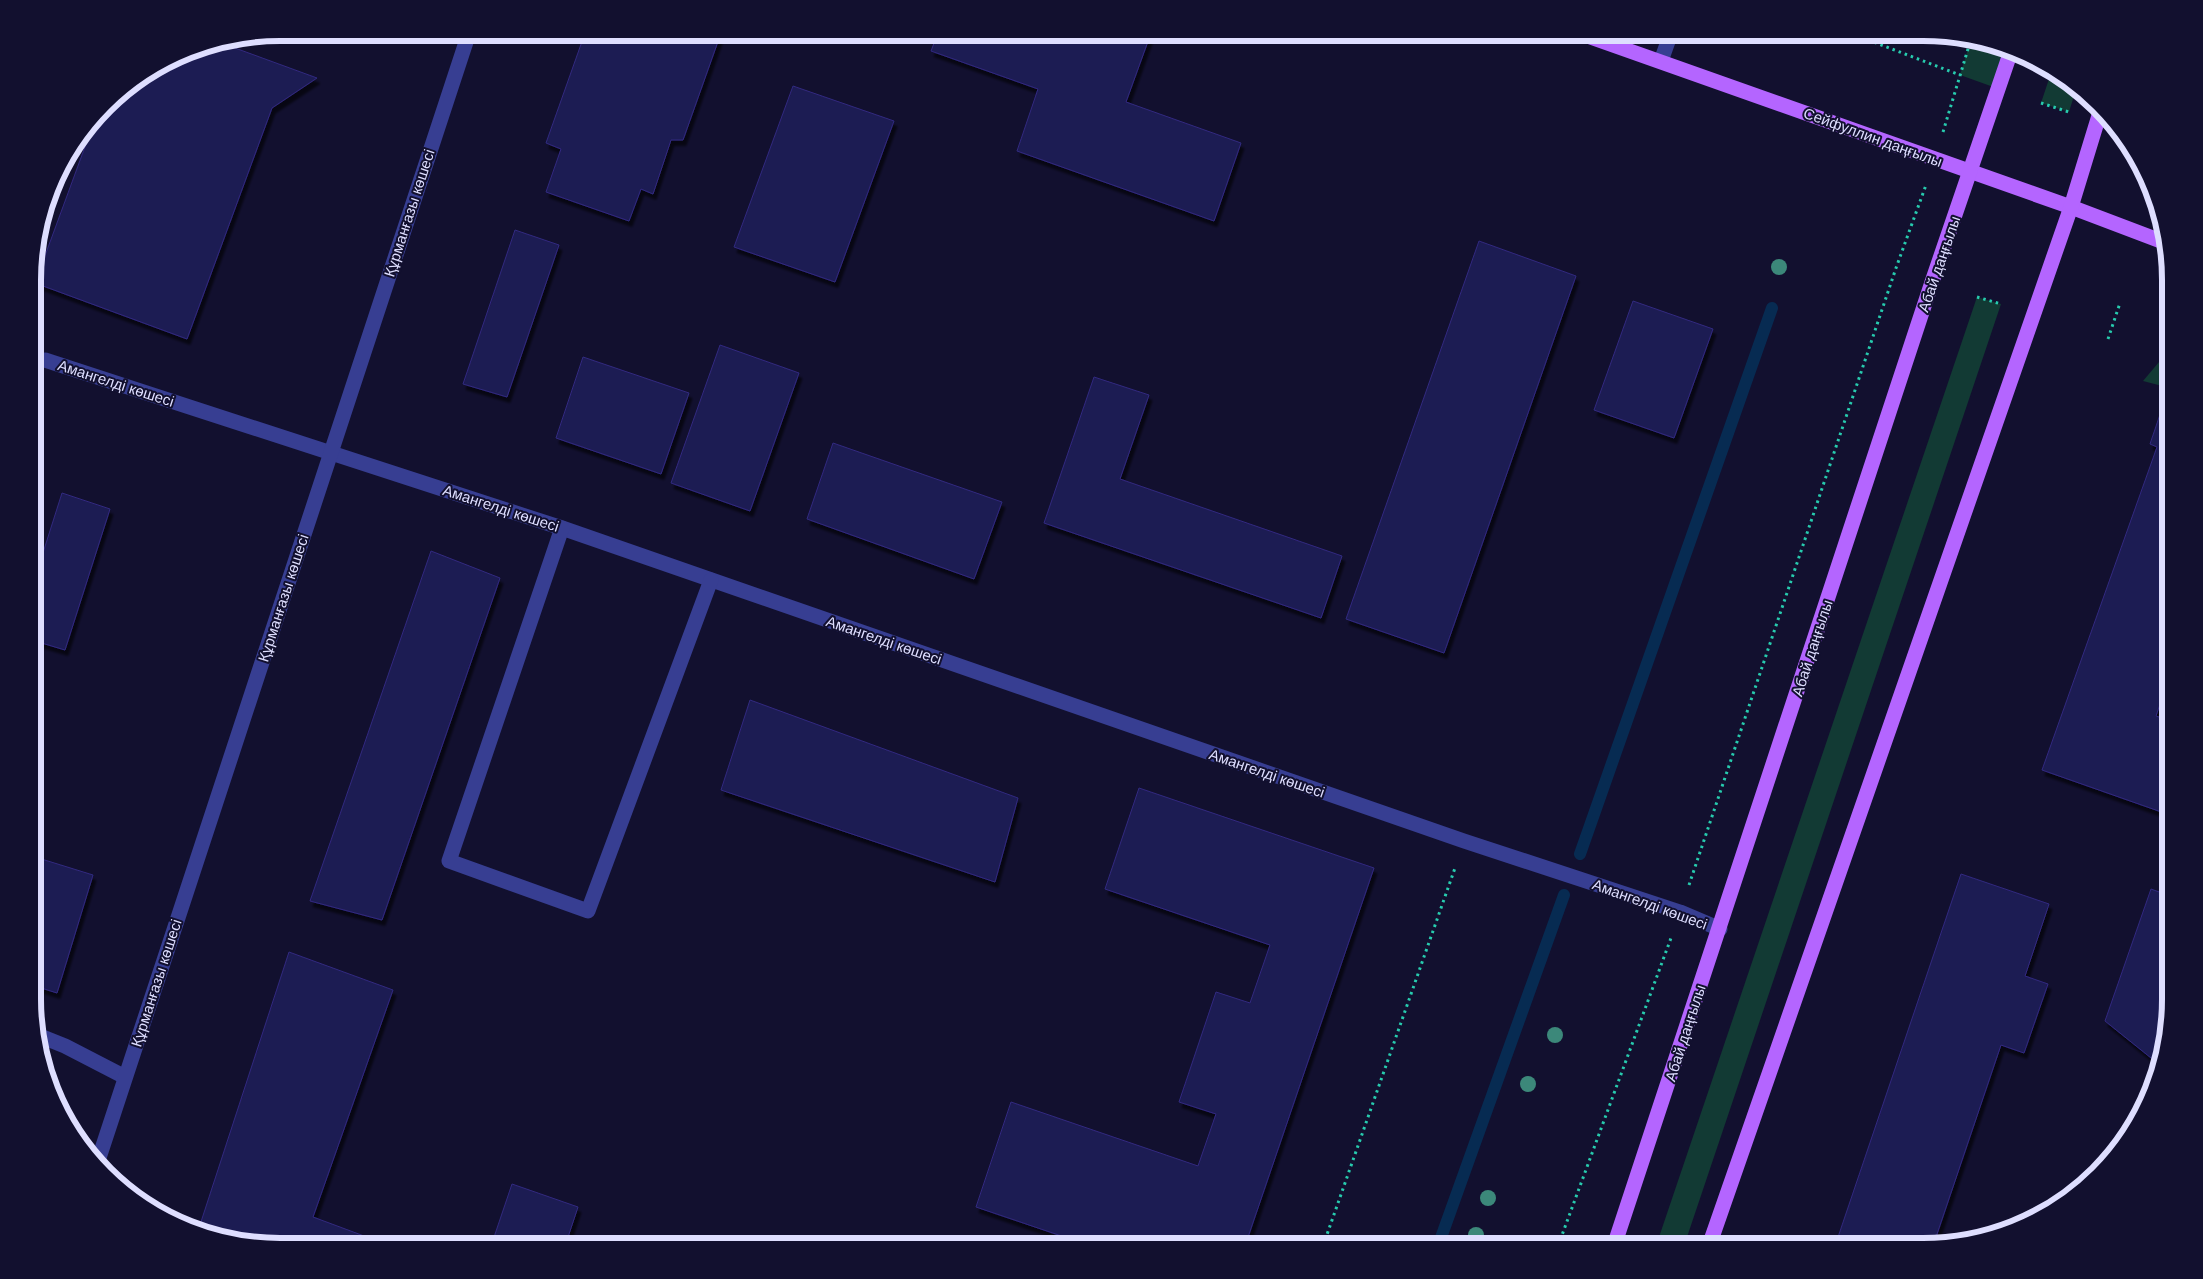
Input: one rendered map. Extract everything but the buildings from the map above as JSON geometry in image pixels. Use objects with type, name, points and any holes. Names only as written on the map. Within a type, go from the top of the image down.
[{"type":"main road","name":"Сейфуллин даңғылы","points":[[1604,41],[2071,207],[2158,240]]},
{"type":"main road","name":"Абай даңғылы","points":[[1617,1238],[1932,282],[2009,57]]},
{"type":"main road","points":[[1712,1238],[2071,207],[2098,118]]},
{"type":"street","name":"Құрманғазы көшесі","points":[[100,1155],[466,41]]},
{"type":"street","points":[[1661,61],[1668,41]]},
{"type":"street","name":"Амангелді көшесі","points":[[45,360],[562,528],[1464,841],[1680,912],[1720,929]]},
{"type":"street","points":[[562,528],[449,861],[588,911],[711,580]]},
{"type":"street","points":[[45,1038],[125,1076]]},
{"type":"path","points":[[1873,41],[1960,75]]},
{"type":"path","points":[[1561,1238],[1680,912],[1896,268],[1935,159],[1969,46]]},
{"type":"path","points":[[2041,103],[2068,112]]},
{"type":"path","points":[[1977,296],[2001,304]]},
{"type":"path","points":[[2108,339],[2120,303]]},
{"type":"path","points":[[1325,1238],[1464,841]]},
{"type":"green space","points":[[1969,46],[2009,57],[1999,89],[1960,75]]},
{"type":"green space","points":[[2049,78],[2074,96],[2069,112],[2041,103]]},
{"type":"green space","points":[[1977,297],[2001,304],[1687,1238],[1659,1238]]},
{"type":"green space","points":[[2162,358],[2162,386],[2143,381]]},
{"type":"waterway","points":[[1580,854],[1772,308]]},
{"type":"waterway","points":[[1441,1238],[1564,895]]}]
